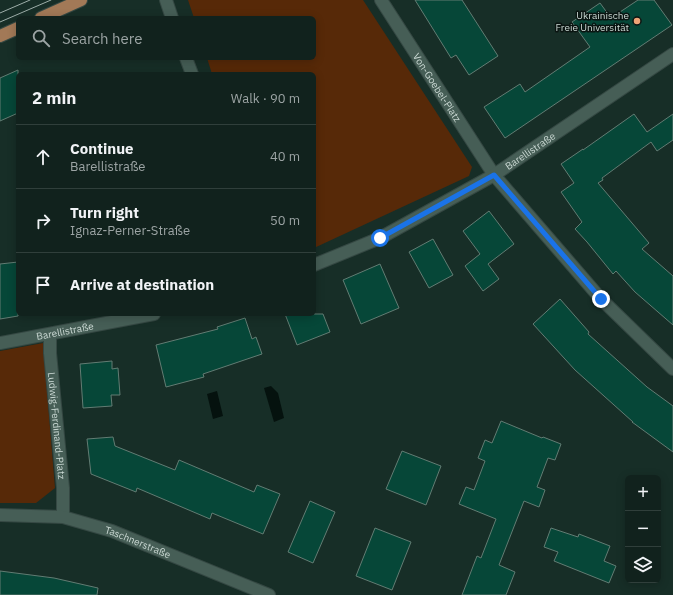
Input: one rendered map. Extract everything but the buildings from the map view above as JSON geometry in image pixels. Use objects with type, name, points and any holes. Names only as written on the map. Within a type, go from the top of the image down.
[{"type":"main road","points":[[45,16],[81,0]]},
{"type":"main road","points":[[0,36],[16,29]]},
{"type":"street","points":[[166,0],[171,16]]},
{"type":"street","name":"Von-Goebel-Platz","points":[[381,0],[494,175],[601,299],[673,369]]},
{"type":"street","name":"Barellistraße","points":[[316,264],[380,238],[494,175],[673,54]]},
{"type":"street","points":[[187,60],[191,72]]},
{"type":"street","name":"Barellistraße","points":[[0,343],[144,316]]},
{"type":"street","name":"Ludwig-Ferdinand-Platz","points":[[50,334],[50,353],[63,488],[63,517]]},
{"type":"street","name":"Taschnerstraße","points":[[0,515],[63,517],[112,531],[269,595]]},
{"type":"shaded area","points":[[188,0],[363,0],[472,167],[469,176],[316,247],[316,72],[211,72],[208,60],[316,60],[316,16],[193,16]]},
{"type":"shaded area","points":[[43,343],[55,488],[36,503],[0,503],[0,351]]},
{"type":"shaded area","points":[[271,386],[278,393],[284,418],[274,422],[264,388]]},
{"type":"shaded area","points":[[217,391],[223,416],[213,419],[207,394]]},
{"type":"tram line","points":[[0,13],[30,0]]},
{"type":"tram line","points":[[0,22],[51,0]]},
{"type":"place","name":"Ukrainische Freie Universität","points":[[637,21]]},
{"type":"route","points":[[380,238],[494,175],[601,299]]}]
